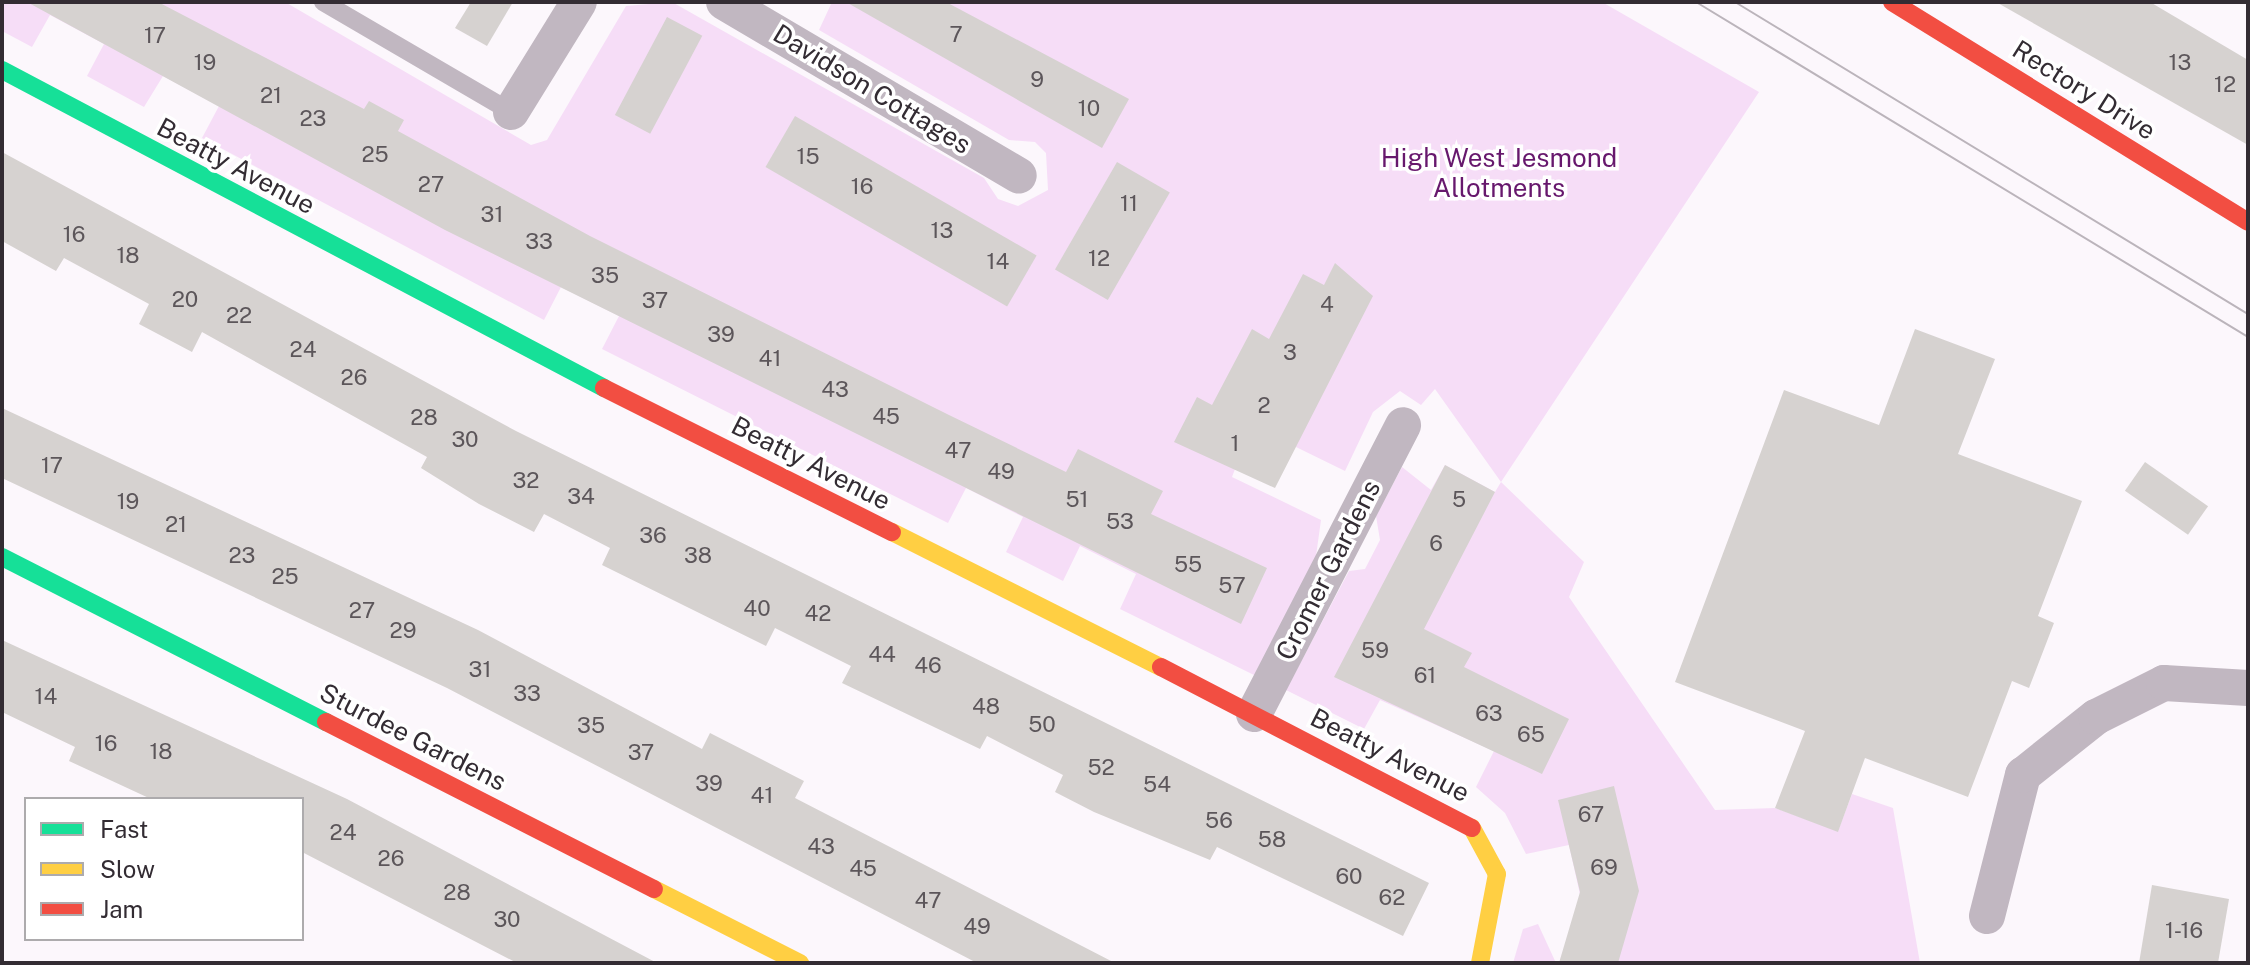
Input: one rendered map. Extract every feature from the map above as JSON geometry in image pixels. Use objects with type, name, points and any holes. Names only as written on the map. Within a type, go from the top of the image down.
[{"type":"street","points":[[511,112],[579,2]]},
{"type":"street","name":"Davidson Cottages","points":[[724,2],[1019,176]]},
{"type":"street","name":"Rectory Drive","points":[[1892,2],[2248,222]]},
{"type":"street","name":"Beatty Avenue","points":[[2,70],[437,304],[1456,814],[1482,837],[1497,874],[1480,963]]},
{"type":"street","name":"Cromer Gardens","points":[[1254,714],[1403,425]]},
{"type":"street","name":"Sturdee Gardens","points":[[2,557],[800,963]]},
{"type":"street","points":[[1987,916],[2023,775],[2096,717],[2164,683],[2248,688]]},
{"type":"lane","points":[[323,2],[511,112]]},
{"type":"green space","name":"High West Jesmond Allotments","points":[[2,2],[285,2],[531,145],[547,140],[626,6],[672,2],[984,178],[998,199],[1018,206],[1048,190],[1046,153],[1035,142],[1009,140],[819,30],[832,2],[1602,2],[1759,92],[1501,482],[1435,389],[1421,405],[1400,391],[1373,412],[1345,471],[1296,447],[1235,469],[1232,477],[1321,520],[1316,556],[1256,676],[1120,609],[1136,574],[1080,546],[1063,581],[1006,552],[1023,517],[966,488],[948,523],[602,349],[619,316],[561,287],[544,320],[202,138],[219,106],[163,76],[144,107],[87,76],[104,44],[50,15],[32,47],[2,31]]},
{"type":"green space","points":[[1445,465],[1495,492],[1501,482],[1584,562],[1569,597],[1715,810],[1775,808],[1838,831],[1852,794],[1893,808],[1920,963],[1559,963],[1581,899],[1569,845],[1526,854],[1505,813],[1476,787],[1494,751],[1380,700],[1364,729],[1286,690],[1349,571],[1365,569],[1380,540],[1376,516],[1402,467],[1431,490]]},
{"type":"green space","points":[[1538,924],[1556,963],[1513,963],[1523,929]]},
{"type":"building","points":[[27,2],[158,2],[364,109],[369,101],[404,120],[398,131],[590,236],[1066,472],[1078,449],[1163,491],[1151,514],[1267,568],[1241,624],[445,230]]},
{"type":"building","points":[[471,2],[513,2],[487,46],[455,28]]},
{"type":"building","points":[[846,2],[946,2],[1129,99],[1102,148]]},
{"type":"building","points":[[1996,2],[2150,2],[2248,60],[2248,145]]},
{"type":"building","points":[[667,17],[702,36],[650,134],[615,115]]},
{"type":"building","points":[[795,116],[1037,255],[1007,307],[766,167]]},
{"type":"building","points":[[2,152],[516,431],[1429,883],[1403,936],[1217,847],[1210,860],[1094,812],[1055,792],[1063,775],[987,736],[980,749],[842,683],[851,666],[775,628],[766,646],[602,565],[610,548],[544,514],[534,532],[479,504],[421,468],[427,457],[202,332],[192,352],[139,324],[149,304],[64,258],[56,271],[2,241]]},
{"type":"building","points":[[1117,162],[1170,192],[1108,300],[1055,269]]},
{"type":"building","points":[[1335,263],[1373,296],[1275,488],[1174,442],[1197,397],[1212,405],[1252,329],[1269,339],[1303,274],[1324,285]]},
{"type":"building","points":[[1915,329],[1995,359],[1958,454],[2082,501],[2038,616],[2054,623],[2029,688],[2012,681],[1968,797],[1865,758],[1838,832],[1775,808],[1805,731],[1675,682],[1784,390],[1879,425]]},
{"type":"building","points":[[2,408],[478,630],[702,749],[710,733],[804,781],[795,798],[1115,963],[977,963],[447,688],[2,478]]},
{"type":"building","points":[[2145,462],[2208,506],[2188,535],[2125,491]]},
{"type":"building","points":[[1445,465],[1495,492],[1424,629],[1472,653],[1464,667],[1569,719],[1542,774],[1334,677]]},
{"type":"building","points":[[2,640],[347,799],[657,963],[517,963],[304,853],[304,797],[147,797],[69,761],[75,747],[2,712]]},
{"type":"building","points":[[1614,786],[1639,891],[1618,963],[1559,963],[1580,892],[1558,800]]},
{"type":"building","points":[[2152,885],[2229,899],[2218,963],[2139,963]]},
{"type":"tram line","points":[[1696,2],[2248,337]]},
{"type":"tram line","points":[[1735,2],[2248,314]]},
{"type":"traffic: fast","points":[[2,70],[604,388]]},
{"type":"traffic: fast","points":[[2,557],[326,722]]},
{"type":"traffic: slow","points":[[892,532],[1161,667]]},
{"type":"traffic: slow","points":[[1472,828],[1497,874],[1480,963]]},
{"type":"traffic: slow","points":[[654,889],[800,963]]},
{"type":"traffic: jam","points":[[1892,2],[2248,222]]},
{"type":"traffic: jam","points":[[604,388],[892,532]]},
{"type":"traffic: jam","points":[[1161,667],[1472,828]]},
{"type":"traffic: jam","points":[[326,722],[654,889]]}]
